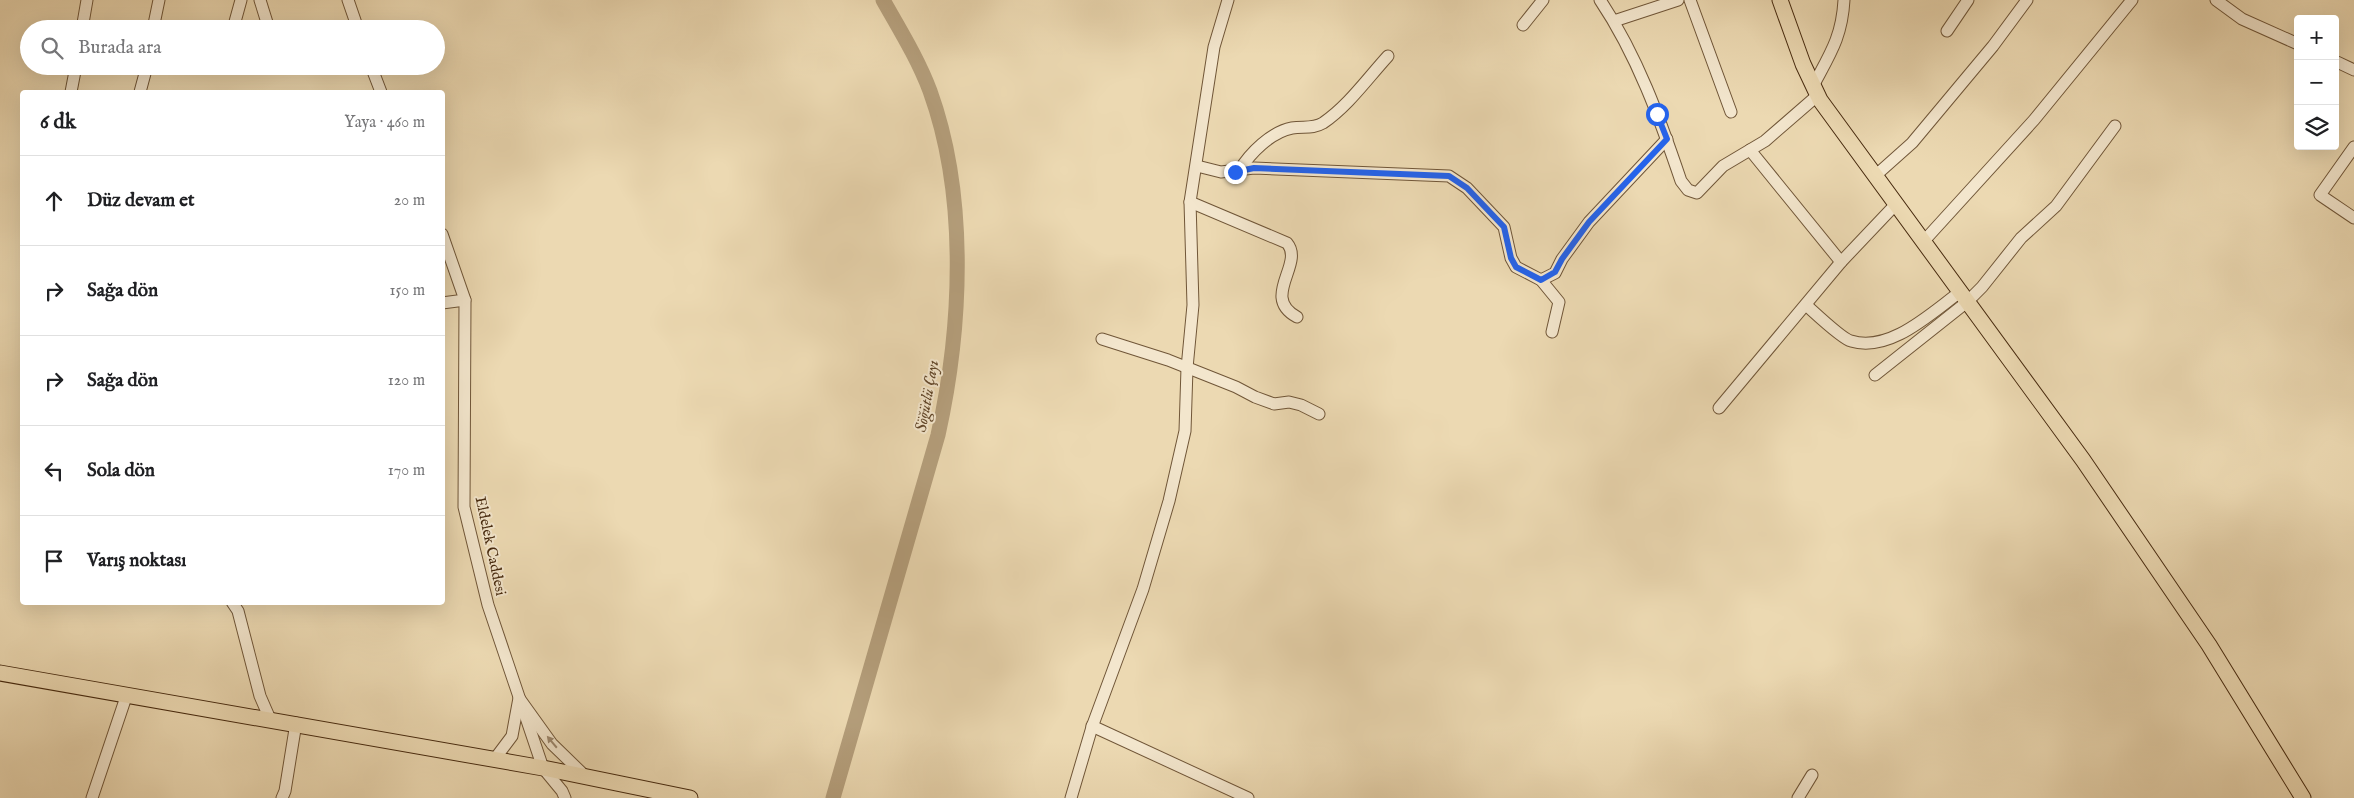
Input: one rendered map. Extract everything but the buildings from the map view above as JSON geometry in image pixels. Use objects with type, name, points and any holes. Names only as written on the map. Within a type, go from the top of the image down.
[{"type":"main road","points":[[1780,0],[1803,64],[1816,90],[1875,176],[2083,460],[2210,645],[2304,798]]},
{"type":"main road","points":[[0,673],[270,718],[543,768],[690,798]]},
{"type":"street","points":[[84,20],[87,0]]},
{"type":"street","points":[[155,20],[159,0]]},
{"type":"street","points":[[235,20],[241,0]]},
{"type":"street","points":[[260,0],[266,20]]},
{"type":"street","points":[[348,0],[355,20]]},
{"type":"street","points":[[1071,798],[1092,726],[1143,589],[1170,501],[1185,431],[1187,368],[1193,305],[1190,202],[1214,47],[1228,0]]},
{"type":"street","points":[[1523,25],[1543,0]]},
{"type":"street","points":[[1600,0],[1614,22],[1667,139],[1681,181],[1688,190],[1697,193],[1723,166],[1777,132],[1816,90],[1843,22],[1844,0]]},
{"type":"street","points":[[1614,22],[1678,0]]},
{"type":"street","points":[[1690,0],[1731,112]]},
{"type":"street","points":[[1947,31],[1968,0]]},
{"type":"street","points":[[1875,176],[1912,143],[1993,46],[2027,0]]},
{"type":"street","points":[[1923,242],[2034,120],[2132,0]]},
{"type":"street","points":[[2216,0],[2242,19],[2294,42]]},
{"type":"street","points":[[1239,171],[1246,160],[1283,131],[1321,124],[1339,111],[1388,56]]},
{"type":"street","points":[[2339,64],[2354,70]]},
{"type":"street","points":[[71,90],[74,75]]},
{"type":"street","points":[[140,90],[144,75]]},
{"type":"street","points":[[374,75],[380,90]]},
{"type":"street","points":[[1806,305],[1850,341],[1868,342],[1898,336],[1982,287],[2021,238],[2056,206],[2115,126]]},
{"type":"street","points":[[1541,280],[1555,272],[1562,259],[1589,222],[1667,139]]},
{"type":"street","points":[[2354,147],[2320,194],[2354,218]]},
{"type":"street","points":[[1750,150],[1841,262]]},
{"type":"street","points":[[1197,166],[1221,172],[1254,168],[1449,176],[1467,188],[1504,227],[1511,258],[1516,267],[1541,280],[1559,302],[1552,332]]},
{"type":"street","points":[[1190,202],[1287,243],[1292,254],[1282,295],[1287,310],[1296,317]]},
{"type":"street","points":[[1719,408],[1841,262],[1896,204]]},
{"type":"street","name":"Eldelek Caddesi","points":[[445,243],[465,300],[464,507],[488,605],[543,768]]},
{"type":"street","points":[[1875,374],[1964,297]]},
{"type":"street","points":[[445,303],[465,300]]},
{"type":"street","points":[[1102,339],[1187,368],[1236,387],[1255,398],[1274,404],[1289,402],[1301,405],[1319,414]]},
{"type":"street","points":[[234,605],[238,611],[260,696],[270,718]]},
{"type":"street","points":[[92,798],[127,694]]},
{"type":"street","points":[[494,760],[512,736],[520,698]]},
{"type":"street","points":[[520,698],[552,744],[586,777]]},
{"type":"street","points":[[282,798],[285,791],[296,723]]},
{"type":"street","points":[[1092,726],[1248,798]]},
{"type":"street","points":[[543,768],[562,791],[565,798]]},
{"type":"street","points":[[1798,798],[1812,775]]},
{"type":"waterway","name":"Söğütlü Çayı","points":[[833,798],[938,435],[946,394],[956,306],[956,218],[951,174],[942,131],[925,79],[883,0]]},
{"type":"route","points":[[1235,172],[1254,168],[1449,176],[1467,188],[1504,227],[1511,258],[1516,267],[1541,280],[1555,272],[1562,259],[1589,222],[1667,139],[1657,114]]}]
